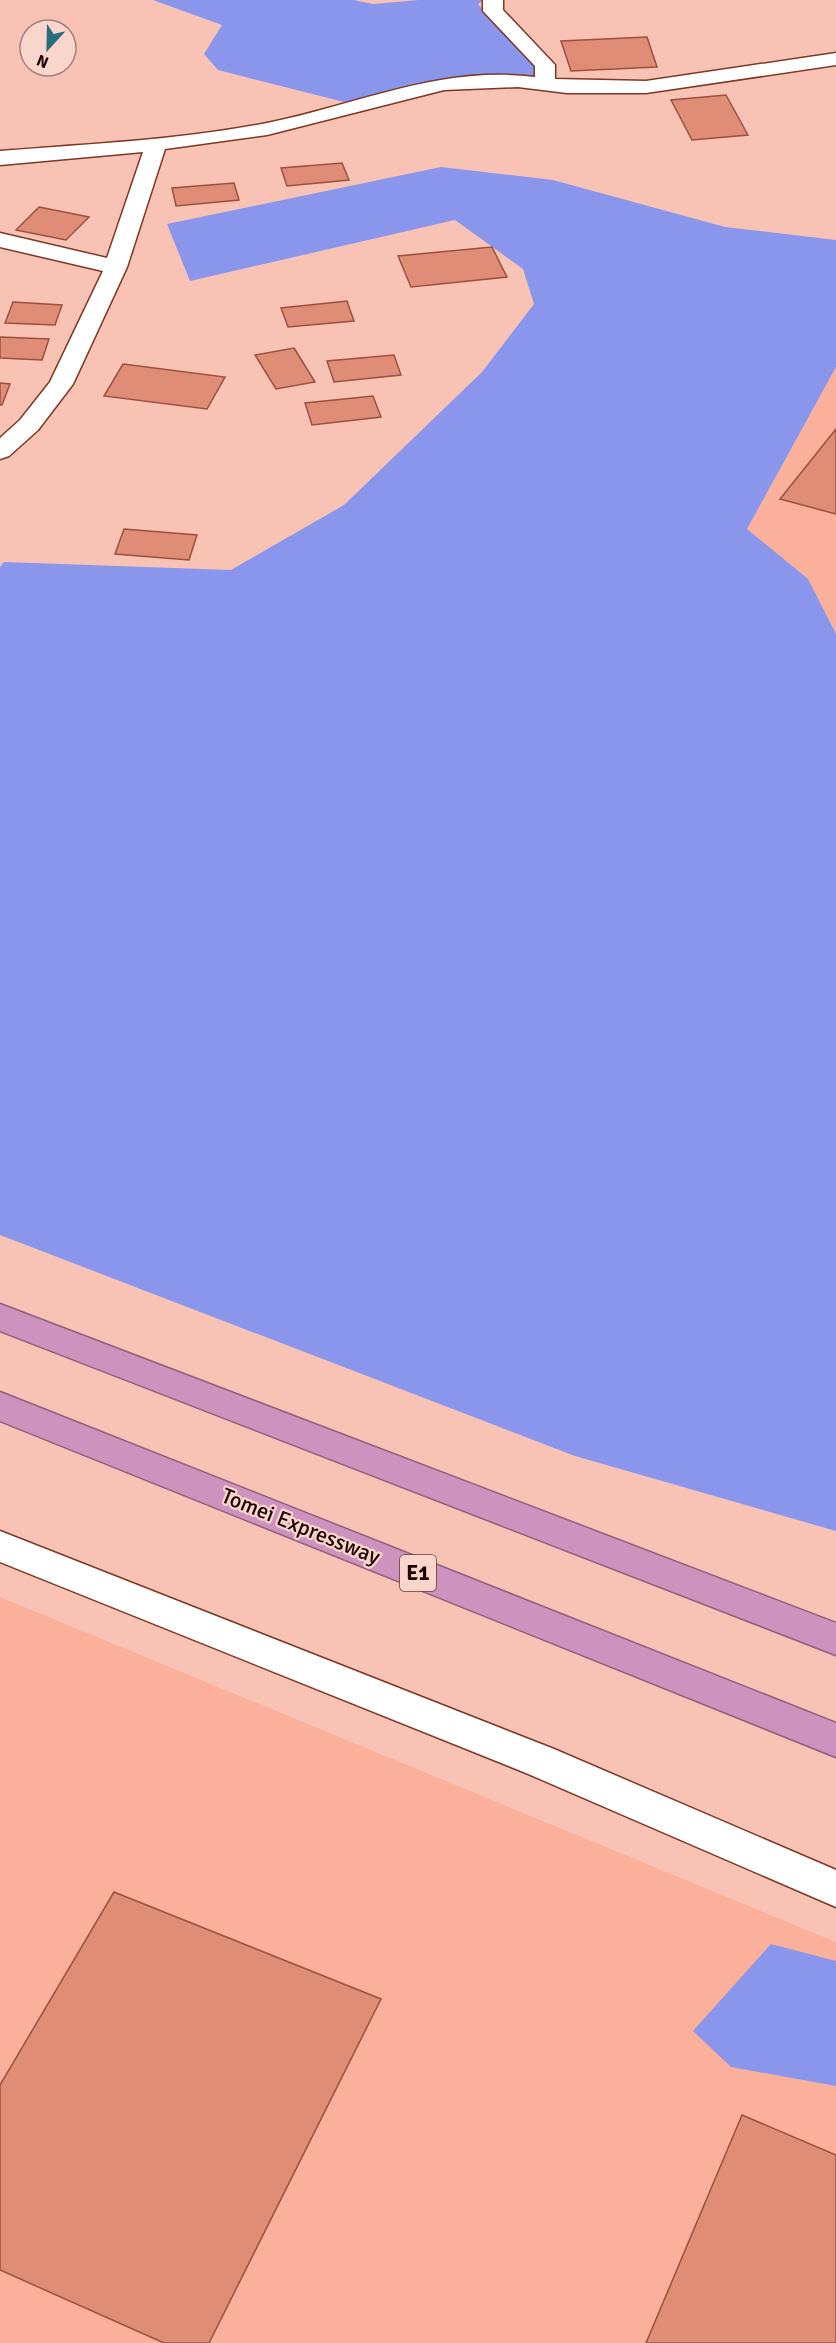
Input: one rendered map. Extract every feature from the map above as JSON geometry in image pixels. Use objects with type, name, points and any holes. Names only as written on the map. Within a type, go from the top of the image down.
[{"type":"highway","points":[[0,1317],[836,1639]]},
{"type":"highway","name":"Tomei Expressway","points":[[0,1407],[836,1740]]},
{"type":"street","points":[[493,0],[493,11],[545,65],[545,84]]},
{"type":"street","points":[[0,158],[156,144],[267,129],[444,84],[518,81],[567,87],[646,87],[836,59]]},
{"type":"street","points":[[0,451],[29,425],[61,384],[116,267],[156,144]]},
{"type":"street","points":[[0,240],[116,267]]},
{"type":"street","points":[[0,1546],[540,1761],[836,1889]]},
{"type":"shaded area","points":[[153,0],[354,0],[373,4],[419,0],[483,0],[478,4],[496,25],[535,54],[545,84],[456,77],[387,99],[344,102],[218,70],[204,54],[222,25]]},
{"type":"shaded area","points":[[441,167],[553,180],[725,227],[836,240],[836,367],[747,529],[808,579],[836,634],[836,1531],[575,1456],[0,1235],[0,567],[4,562],[231,570],[344,505],[482,372],[534,304],[523,269],[455,220],[190,281],[167,224]]},
{"type":"shaded area","points":[[836,367],[836,634],[808,579],[747,529]]},
{"type":"shaded area","points":[[0,1597],[836,1942],[836,2343],[0,2343]]},
{"type":"shaded area","points":[[771,1944],[836,1961],[836,2086],[731,2067],[693,2031]]},
{"type":"building","points":[[647,37],[657,67],[571,71],[561,41]]},
{"type":"building","points":[[726,95],[748,135],[692,140],[671,100]]},
{"type":"building","points":[[342,163],[349,180],[287,186],[281,168]]},
{"type":"building","points":[[234,183],[239,200],[176,206],[172,188]]},
{"type":"building","points":[[39,207],[89,217],[66,240],[16,230]]},
{"type":"building","points":[[492,247],[507,277],[411,287],[398,256]]},
{"type":"building","points":[[347,301],[354,321],[288,327],[281,308]]},
{"type":"building","points":[[13,302],[62,305],[55,325],[5,323]]},
{"type":"building","points":[[0,337],[49,339],[42,360],[0,358]]},
{"type":"building","points":[[294,348],[315,382],[276,389],[255,355]]},
{"type":"building","points":[[394,355],[401,375],[334,382],[327,361]]},
{"type":"building","points":[[123,364],[225,377],[207,409],[104,396]]},
{"type":"building","points":[[0,383],[10,384],[2,405],[0,405]]},
{"type":"building","points":[[373,396],[381,417],[312,425],[305,403]]},
{"type":"building","points":[[836,429],[836,514],[780,499]]},
{"type":"building","points":[[124,529],[197,535],[189,560],[115,554]]},
{"type":"building","points":[[114,1892],[381,1999],[209,2343],[164,2343],[0,2270],[0,2085]]},
{"type":"building","points":[[742,2115],[836,2155],[836,2343],[646,2343]]}]
